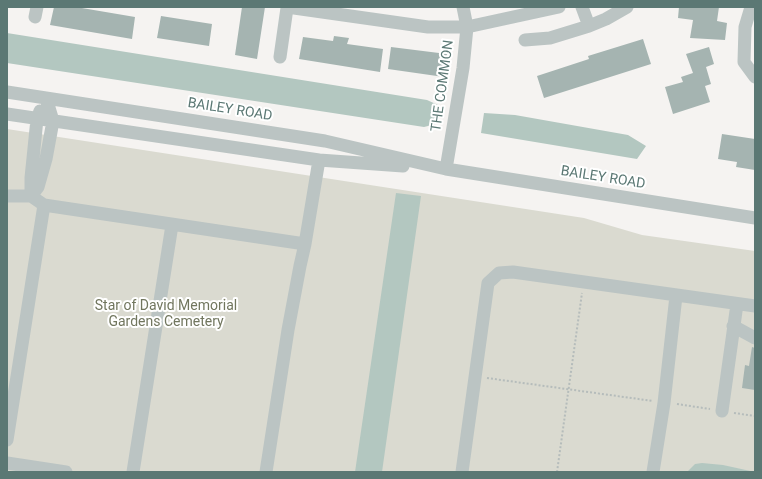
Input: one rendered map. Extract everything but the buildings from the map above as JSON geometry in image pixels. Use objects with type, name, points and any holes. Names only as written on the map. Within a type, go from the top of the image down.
[{"type":"street","points":[[280,57],[287,7],[428,27],[466,27],[559,7]]},
{"type":"street","name":"THE COMMON","points":[[446,169],[463,68],[466,27],[463,7]]},
{"type":"street","points":[[582,7],[589,26]]},
{"type":"street","points":[[525,40],[550,38],[589,26],[606,19],[627,7]]},
{"type":"street","points":[[751,7],[745,27],[744,62],[755,77]]},
{"type":"street","name":"BAILEY ROAD","points":[[7,92],[325,141],[446,169],[755,218]]},
{"type":"street","points":[[31,196],[31,178],[37,119],[46,98]]},
{"type":"street","points":[[31,196],[38,187],[46,159],[53,121],[46,98]]},
{"type":"street","name":"BAILEY ROAD","points":[[7,114],[319,160],[446,169]]},
{"type":"street","points":[[266,472],[288,330],[305,244],[319,160]]},
{"type":"street","points":[[7,196],[31,196],[44,205],[305,244]]},
{"type":"street","points":[[7,440],[44,205]]},
{"type":"street","points":[[133,472],[172,225]]},
{"type":"street","points":[[462,472],[488,283],[499,273],[513,272],[755,306]]},
{"type":"street","points":[[653,472],[664,403],[676,296]]},
{"type":"street","points":[[722,411],[737,304]]},
{"type":"street","points":[[734,326],[755,338]]},
{"type":"street","points":[[7,462],[66,472]]},
{"type":"path","points":[[557,472],[583,282]]},
{"type":"path","points":[[476,376],[755,416]]},
{"type":"green space","name":"Star of David Memorial Gardens Cemetery","points":[[7,129],[584,218],[642,235],[755,251],[755,472],[7,472]]},
{"type":"shaded area","points":[[7,33],[427,100],[438,105],[438,118],[436,124],[424,127],[7,63]]},
{"type":"shaded area","points":[[484,113],[515,115],[628,135],[646,146],[637,159],[481,133]]},
{"type":"shaded area","points":[[396,193],[421,196],[382,472],[355,472]]},
{"type":"shaded area","points":[[702,463],[723,465],[755,472],[687,472],[695,464]]}]
